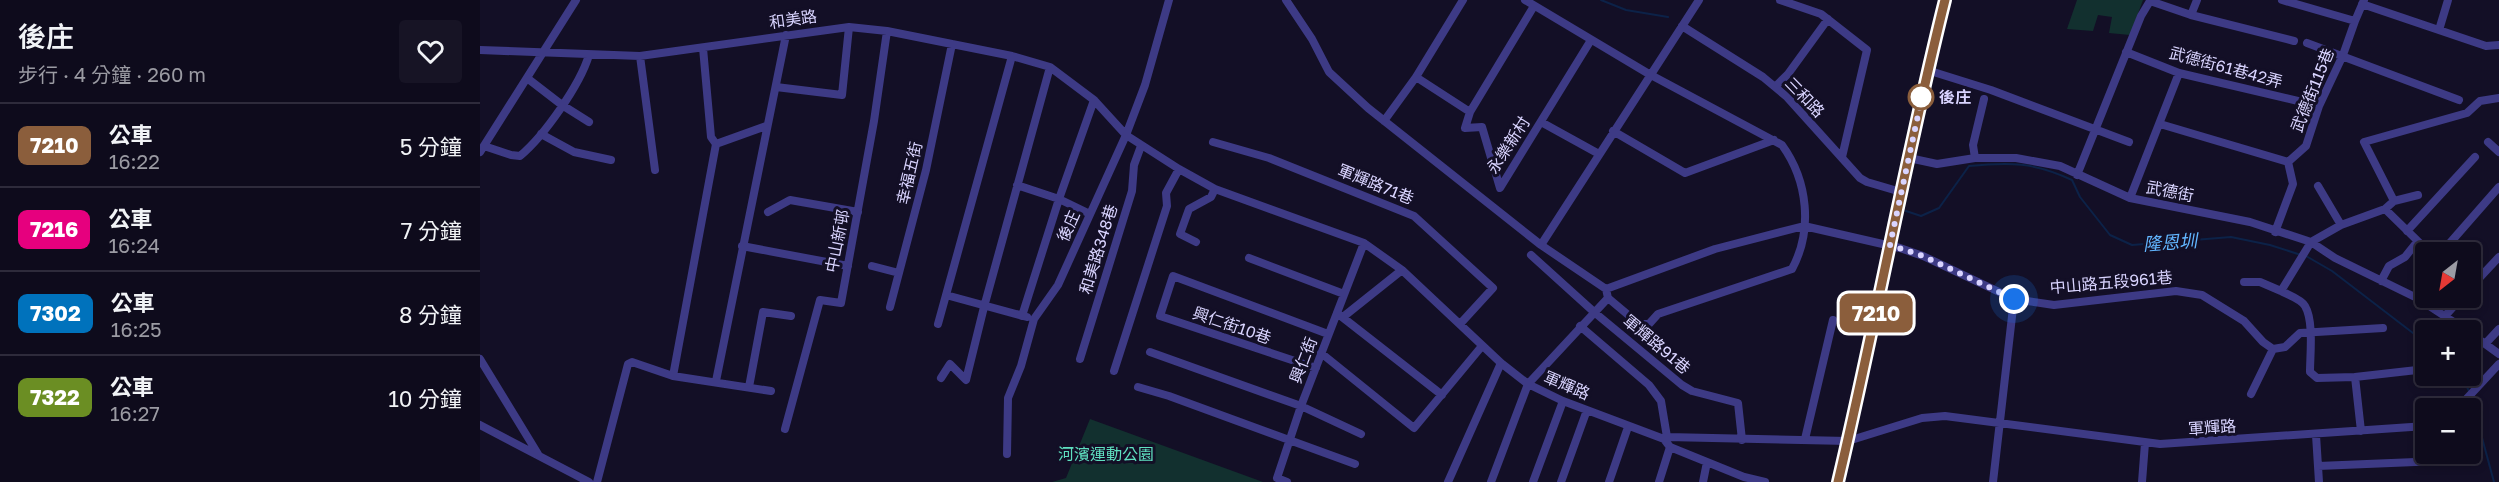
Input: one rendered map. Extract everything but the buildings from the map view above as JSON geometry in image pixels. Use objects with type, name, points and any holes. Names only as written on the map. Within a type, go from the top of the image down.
[{"type":"main road","points":[[1838,482],[1927,70],[1945,0]]},
{"type":"street","points":[[576,0],[482,149],[520,156],[541,134],[562,105],[585,68],[589,55]]},
{"type":"street","name":"後庄","points":[[1007,454],[1008,398],[1021,366],[1034,319],[1058,285],[1126,135],[1145,85],[1163,28],[1169,0]]},
{"type":"street","points":[[1286,0],[1312,39],[1329,72],[1384,121],[1540,245],[1607,293],[1639,324],[1649,324],[1658,314],[1792,269],[1799,256],[1806,210],[1793,161],[1782,145],[1649,75],[1525,0]]},
{"type":"street","points":[[1384,121],[1416,77],[1463,0]]},
{"type":"street","points":[[1540,245],[1699,0]]},
{"type":"street","points":[[1780,0],[1821,14],[1867,50],[1842,157]]},
{"type":"street","points":[[2191,15],[2197,0]]},
{"type":"street","points":[[2282,0],[2355,21]]},
{"type":"street","points":[[2439,30],[2448,0]]},
{"type":"street","points":[[2077,175],[2141,16],[2150,1],[2191,15],[2294,41]]},
{"type":"street","points":[[2363,2],[2486,46],[2499,45]]},
{"type":"street","name":"武德街115巷","points":[[2288,162],[2306,146],[2319,106],[2343,55],[2363,2]]},
{"type":"street","points":[[1470,112],[1534,6]]},
{"type":"street","points":[[1775,87],[1788,74],[1828,19]]},
{"type":"street","name":"三和路","points":[[1682,26],[1763,76],[1867,182],[1901,192]]},
{"type":"street","points":[[776,87],[842,94],[849,27]]},
{"type":"street","name":"和美路","points":[[480,50],[640,56],[849,27],[887,32],[1012,56],[1050,68],[1094,100],[1126,135],[1179,170]]},
{"type":"street","name":"中山新邨","points":[[785,429],[820,300],[841,303],[887,32]]},
{"type":"street","points":[[716,381],[786,35]]},
{"type":"street","name":"永樂新村","points":[[1416,77],[1470,112],[1465,128],[1482,127],[1500,188],[1591,40]]},
{"type":"street","points":[[2307,43],[2459,100]]},
{"type":"street","name":"幸福五街","points":[[890,307],[926,170],[952,44]]},
{"type":"street","points":[[673,376],[716,144],[711,137],[703,48]]},
{"type":"street","name":"武德街61巷42弄","points":[[2127,52],[2179,73],[2319,106]]},
{"type":"street","points":[[640,56],[655,170]]},
{"type":"street","points":[[938,324],[1012,56]]},
{"type":"street","points":[[941,378],[950,364],[966,380],[984,306],[1050,68]]},
{"type":"street","points":[[1927,70],[1991,90],[2129,142]]},
{"type":"street","points":[[2130,198],[2179,73]]},
{"type":"street","points":[[527,78],[588,122]]},
{"type":"street","points":[[2394,201],[2364,142],[2467,113],[2480,101],[2499,98]]},
{"type":"street","points":[[1975,158],[1973,145],[1984,99]]},
{"type":"street","name":"後庄","points":[[1022,316],[1094,100]]},
{"type":"street","points":[[1541,122],[1599,154]]},
{"type":"street","points":[[2160,124],[2288,162],[2293,184],[2275,232]]},
{"type":"street","points":[[716,144],[766,126]]},
{"type":"street","points":[[1613,131],[1684,173],[1774,140]]},
{"type":"street","points":[[541,134],[574,152],[611,160]]},
{"type":"street","name":"軍輝路71巷","points":[[1213,142],[1269,158],[1414,216],[1493,288],[1460,324]]},
{"type":"street","points":[[2488,142],[2499,152]]},
{"type":"street","name":"和美路348巷","points":[[1080,359],[1132,190],[1134,165],[1141,146]]},
{"type":"street","points":[[2407,231],[2475,157]]},
{"type":"street","name":"武德街","points":[[1909,158],[1937,165],[1975,158],[2027,160],[2060,166],[2130,198],[2250,222],[2311,242],[2336,258],[2451,320]]},
{"type":"street","points":[[1114,371],[1167,206],[1166,193],[1179,170]]},
{"type":"street","name":"軍輝路","points":[[1179,170],[1215,189],[1364,243],[1402,270],[1482,346],[1528,384],[1563,401],[1667,441],[1848,441],[1922,418],[1945,416],[2145,443],[2188,444],[2415,427]]},
{"type":"street","points":[[1017,185],[1090,214]]},
{"type":"street","points":[[2318,186],[2341,225]]},
{"type":"street","points":[[2451,242],[2499,187]]},
{"type":"street","points":[[1196,242],[1180,234],[1183,225],[1189,209],[1211,197],[1215,189]]},
{"type":"street","points":[[2281,291],[2311,242],[2341,225],[2385,209],[2394,201],[2418,195]]},
{"type":"street","points":[[768,212],[790,200],[858,212]]},
{"type":"street","points":[[2385,209],[2417,242]]},
{"type":"street","points":[[1491,482],[1528,384],[1594,312],[1607,293],[1716,249],[1804,226],[1890,245]]},
{"type":"street","name":"興仁街","points":[[1287,482],[1277,478],[1289,440],[1328,334],[1340,315],[1344,294],[1364,243]]},
{"type":"street","points":[[2381,281],[2389,266],[2405,257],[2415,244]]},
{"type":"street","name":"中山路五段961巷","points":[[1890,245],[1923,256],[2014,299],[2054,305],[2176,291],[2202,295],[2244,321],[2273,350]]},
{"type":"street","points":[[742,246],[848,266]]},
{"type":"street","name":"軍輝路91巷","points":[[1531,255],[1594,312],[1682,385],[1692,391],[1738,403],[1742,440]]},
{"type":"street","points":[[2481,276],[2499,257]]},
{"type":"street","points":[[1249,258],[1344,294]]},
{"type":"street","points":[[872,266],[899,273]]},
{"type":"street","points":[[1402,270],[1340,315],[1442,395]]},
{"type":"street","name":"興仁街10巷","points":[[1316,368],[1160,316],[1173,276],[1328,334]]},
{"type":"street","points":[[2244,282],[2260,282],[2305,305],[2310,333],[2310,372],[2313,376],[2317,378],[2355,377],[2415,370]]},
{"type":"street","points":[[946,295],[1034,319]]},
{"type":"street","points":[[1994,482],[2014,299]]},
{"type":"street","points":[[2445,316],[2452,308]]},
{"type":"street","points":[[749,387],[763,312],[791,316]]},
{"type":"street","points":[[1805,440],[1833,320]]},
{"type":"street","points":[[1580,326],[1649,385],[1661,401],[1667,441],[1659,482]]},
{"type":"street","points":[[2251,394],[2273,350],[2285,346],[2300,333],[2383,328]]},
{"type":"street","points":[[2486,343],[2499,329]]},
{"type":"street","points":[[2481,340],[2499,354]]},
{"type":"street","points":[[1321,353],[1414,428],[1482,346]]},
{"type":"street","points":[[1150,352],[1301,406],[1361,434]]},
{"type":"street","points":[[480,359],[538,454]]},
{"type":"street","points":[[597,482],[625,367],[632,362],[673,376],[771,391]]},
{"type":"street","points":[[1448,482],[1501,363]]},
{"type":"street","points":[[2467,398],[2499,364]]},
{"type":"street","points":[[2355,377],[2361,431]]},
{"type":"street","points":[[1138,387],[1169,396],[1355,464]]},
{"type":"street","points":[[1533,482],[1563,401]]},
{"type":"street","points":[[1562,482],[1587,410]]},
{"type":"street","points":[[480,425],[589,482]]},
{"type":"street","points":[[1609,482],[1628,426]]},
{"type":"street","points":[[2316,435],[2319,482]]},
{"type":"street","points":[[1667,441],[1744,479],[1765,482]]},
{"type":"street","points":[[2142,482],[2145,443]]},
{"type":"street","points":[[1703,482],[1707,462]]},
{"type":"street","points":[[2318,466],[2415,462]]},
{"type":"green space","points":[[2077,0],[2143,0],[2130,35],[2109,33],[2112,17],[2098,15],[2093,31],[2067,29]]},
{"type":"green space","name":"河濱運動公園","points":[[1090,419],[1263,482],[1052,482],[1066,478]]},
{"type":"waterway","name":"隆恩圳","points":[[1601,0],[1626,10],[1668,17]]},
{"type":"waterway","name":"隆恩圳","points":[[1906,211],[1921,216],[1939,208],[1969,166],[2021,165],[2045,170],[2072,180],[2080,197],[2110,235],[2132,245],[2231,237],[2270,245],[2301,255]]},
{"type":"waterway","name":"隆恩圳","points":[[2306,256],[2332,271],[2415,335]]},
{"type":"waterway","name":"隆恩圳","points":[[2466,386],[2469,391]]},
{"type":"waterway","name":"隆恩圳","points":[[2471,396],[2477,408],[2478,423],[2494,482]]},
{"type":"bus line","name":"7210","points":[[1838,482],[1927,70],[1945,0]]},
{"type":"place","name":"後庄","points":[[1921,97]]},
{"type":"route","points":[[1921,97],[1923,92],[1890,245],[1923,256],[2014,299]]}]
